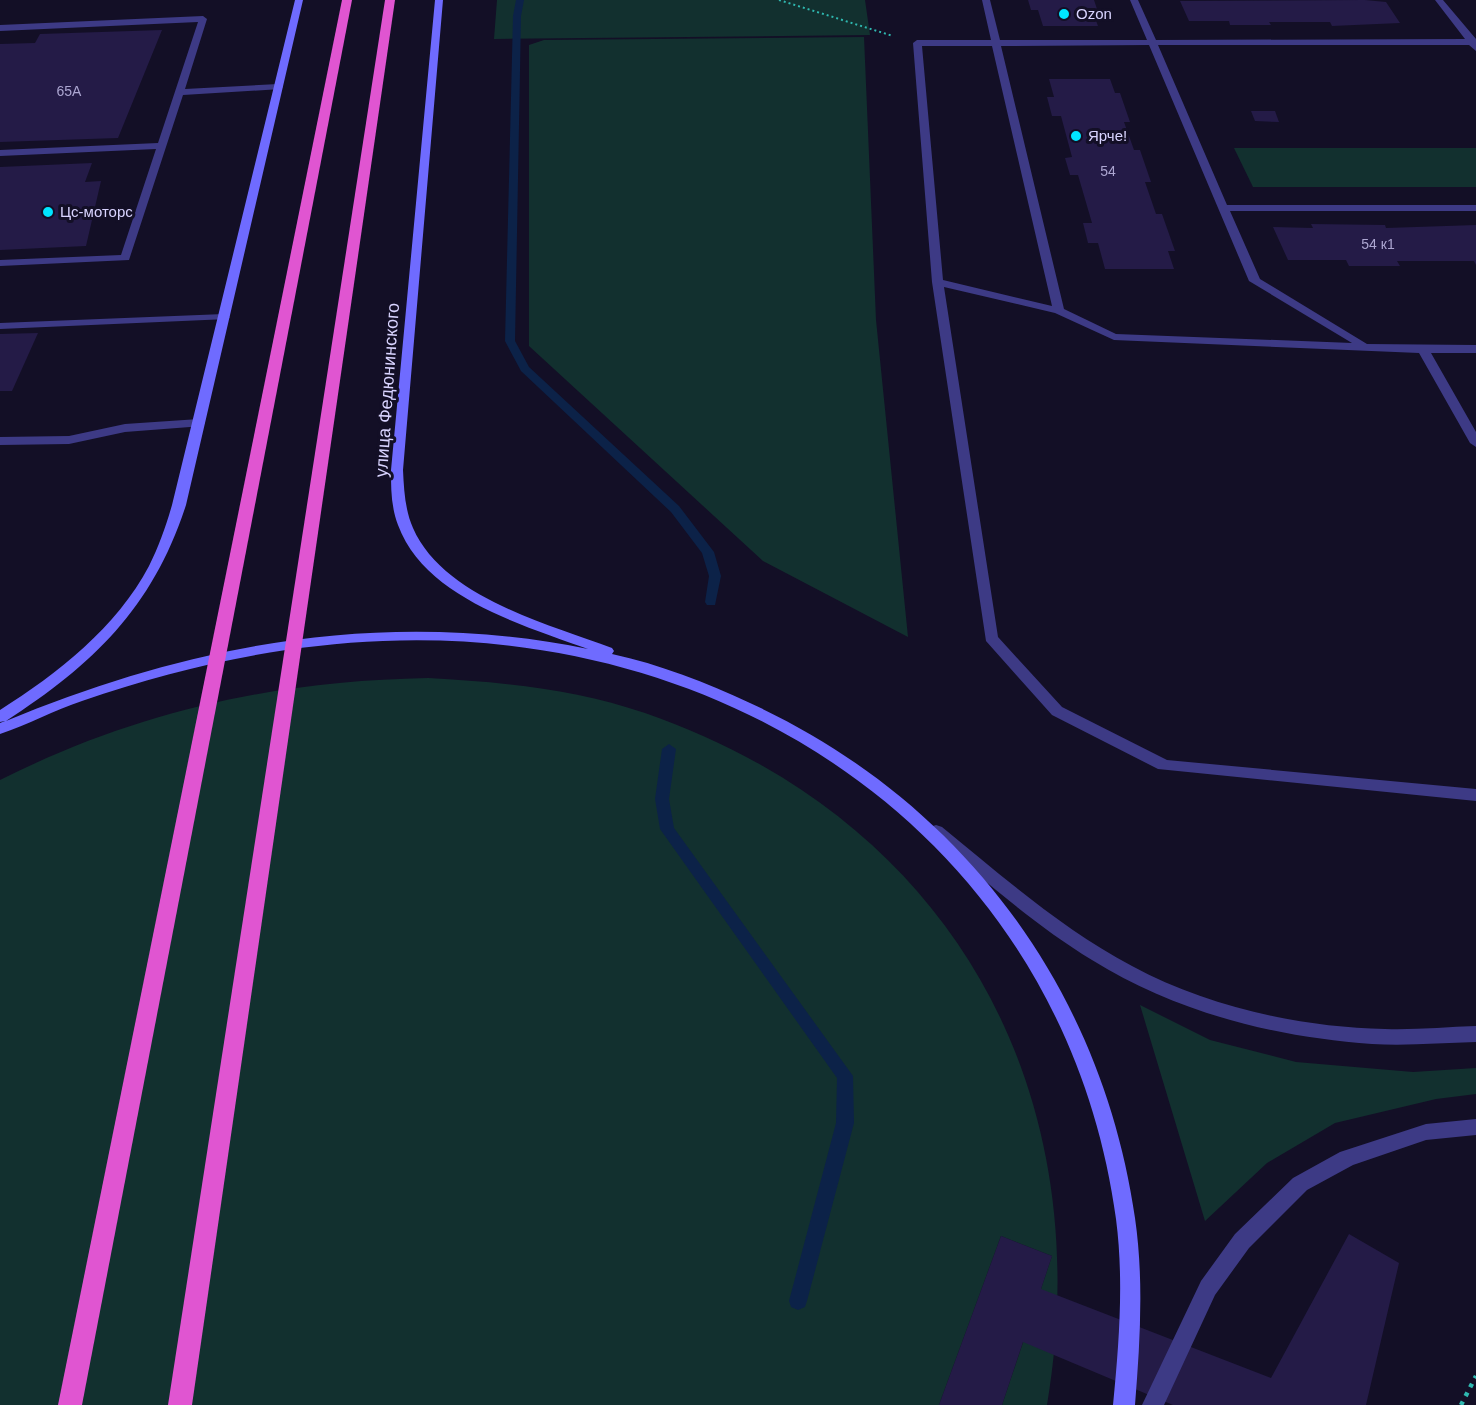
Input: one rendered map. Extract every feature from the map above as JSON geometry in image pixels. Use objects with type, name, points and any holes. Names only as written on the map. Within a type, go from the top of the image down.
[{"type":"highway","points":[[70,1405],[347,0]]},
{"type":"highway","points":[[180,1405],[390,0]]},
{"type":"main road","points":[[0,717],[55,679],[89,648],[144,585],[162,554],[173,523],[199,423],[299,0]]},
{"type":"main road","name":"улица Федюнинского","points":[[439,0],[397,470],[399,506],[407,532],[440,573],[469,594],[506,612],[686,681]]},
{"type":"main road","points":[[0,729],[64,702],[158,672],[252,651],[344,639],[436,637],[539,646],[619,661],[686,681],[750,706],[812,739],[870,778],[925,823],[975,875],[1020,934],[1059,1001],[1092,1075],[1115,1158],[1128,1246],[1131,1343],[1124,1405]]},
{"type":"street","points":[[986,0],[1059,311]]},
{"type":"street","points":[[1134,0],[1255,281],[1364,346]]},
{"type":"street","points":[[1438,0],[1475,44]]},
{"type":"street","points":[[0,28],[203,20],[125,258],[0,263]]},
{"type":"street","points":[[1475,44],[1151,42],[917,44],[938,282],[990,638],[1057,711],[1164,765],[1476,795]]},
{"type":"street","points":[[180,92],[278,87]]},
{"type":"street","points":[[0,153],[160,146]]},
{"type":"street","points":[[1223,208],[1476,208]]},
{"type":"street","points":[[938,282],[1059,311],[1114,337],[1423,350],[1476,349]]},
{"type":"street","points":[[0,326],[224,317]]},
{"type":"street","points":[[1423,350],[1476,443]]},
{"type":"street","points":[[0,441],[69,440],[125,428],[199,423]]},
{"type":"street","points":[[925,823],[1046,919],[1096,954],[1154,986],[1198,1003],[1304,1028],[1373,1036],[1476,1034]]},
{"type":"street","points":[[1153,1405],[1208,1288],[1242,1241],[1300,1184],[1347,1158],[1426,1132],[1476,1127]]},
{"type":"path","points":[[779,0],[917,44]]},
{"type":"path","points":[[1461,1405],[1476,1376]]},
{"type":"green space","points":[[497,0],[865,0],[870,35],[494,39]]},
{"type":"green space","points":[[864,37],[876,320],[908,637],[763,561],[529,346],[529,45],[544,40]]},
{"type":"green space","points":[[1234,148],[1476,148],[1476,187],[1253,187]]},
{"type":"green space","points":[[428,678],[538,688],[592,698],[645,713],[752,760],[844,821],[921,895],[981,980],[1024,1075],[1050,1178],[1057,1289],[1047,1405],[1002,1405],[1052,1256],[1001,1236],[939,1405],[0,1405],[0,780],[103,735],[208,704],[261,693],[316,686],[371,680]]},
{"type":"green space","points":[[1140,1005],[1210,1040],[1296,1062],[1413,1072],[1476,1068],[1476,1094],[1436,1099],[1335,1123],[1267,1163],[1205,1221]]},
{"type":"building","points":[[1028,0],[1094,0],[1099,15],[1094,15],[1098,26],[1043,26],[1038,10],[1031,10]]},
{"type":"building","points":[[1365,0],[1386,2],[1400,23],[1332,26],[1330,22],[1269,22],[1271,25],[1230,25],[1229,21],[1189,21],[1180,1]]},
{"type":"building","points":[[162,30],[118,138],[0,142],[0,44],[35,43],[40,34]]},
{"type":"building","points":[[1049,79],[1110,79],[1115,93],[1120,93],[1130,122],[1124,122],[1134,150],[1140,150],[1151,182],[1145,182],[1156,214],[1162,214],[1175,251],[1168,251],[1174,269],[1105,269],[1098,243],[1088,243],[1083,223],[1092,223],[1078,175],[1070,175],[1065,158],[1072,157],[1061,116],[1052,116],[1047,97],[1054,97]]},
{"type":"building","points":[[1251,111],[1275,111],[1279,122],[1255,121]]},
{"type":"building","name":"Цс-моторс","points":[[92,163],[85,182],[101,181],[86,246],[0,250],[0,167]]},
{"type":"building","points":[[1311,224],[1385,225],[1386,228],[1476,225],[1476,265],[1474,261],[1397,261],[1400,266],[1349,266],[1346,260],[1288,260],[1273,227],[1313,228]]},
{"type":"building","points":[[38,333],[12,391],[0,391],[0,334]]},
{"type":"building","points":[[1349,1234],[1399,1263],[1366,1405],[1173,1405],[1023,1342],[1002,1405],[939,1405],[1001,1236],[1052,1256],[1041,1289],[1271,1378]]},
{"type":"waterway","points":[[520,0],[517,16],[510,341],[525,369],[675,509],[708,552],[715,576],[711,602]]},
{"type":"waterway","points":[[669,749],[662,799],[667,829],[845,1076],[845,1123],[798,1301]]},
{"type":"place","name":"Ozon","points":[[1064,14]]},
{"type":"place","name":"Ярче!","points":[[1076,136]]},
{"type":"place","name":"Цс-моторс","points":[[48,212]]}]
